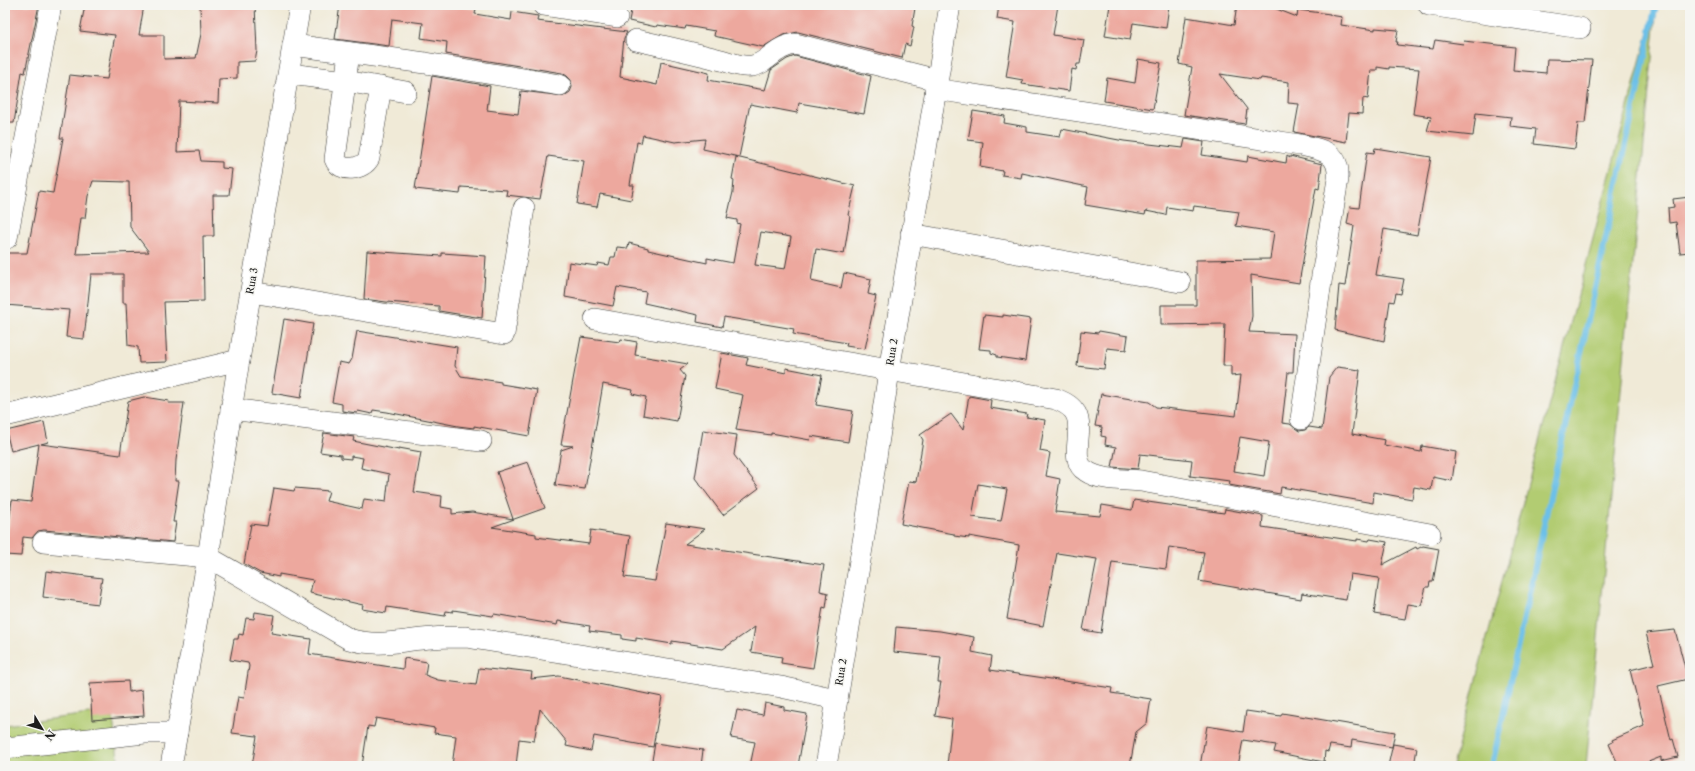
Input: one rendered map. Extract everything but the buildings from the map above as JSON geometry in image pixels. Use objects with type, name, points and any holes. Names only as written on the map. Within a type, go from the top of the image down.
[{"type":"street","points":[[6,238],[51,5]]},
{"type":"street","name":"Rua 3","points":[[171,766],[208,557],[250,292],[300,5]]},
{"type":"street","points":[[543,5],[618,16]]},
{"type":"street","name":"Rua 2","points":[[826,766],[866,524],[911,234],[950,5]]},
{"type":"street","points":[[1429,5],[1580,28]]},
{"type":"street","points":[[636,40],[719,59],[742,66],[757,65],[774,52],[795,44],[936,84],[1300,145],[1315,148],[1332,155],[1338,165],[1338,179],[1301,419]]},
{"type":"street","points":[[293,45],[560,85]]},
{"type":"street","points":[[349,53],[335,159],[337,164],[341,167],[361,168],[366,164],[369,158],[381,87]]},
{"type":"street","points":[[289,74],[346,81],[406,92]]},
{"type":"street","points":[[250,292],[504,334],[524,208]]},
{"type":"street","points":[[911,234],[1180,282]]},
{"type":"street","points":[[595,319],[889,371],[1044,396],[1062,402],[1075,411],[1079,419],[1077,448],[1079,460],[1082,468],[1092,474],[1102,477],[1140,481],[1430,534]]},
{"type":"street","points":[[5,416],[239,360]]},
{"type":"street","points":[[231,409],[481,441]]},
{"type":"street","points":[[43,542],[208,557],[349,639],[366,644],[388,644],[431,638],[466,637],[781,687],[836,699]]},
{"type":"street","points":[[5,748],[145,733],[177,733]]},
{"type":"green space","points":[[1655,5],[1657,5],[1586,766],[1453,766]]},
{"type":"green space","points":[[112,711],[119,766],[5,766],[5,725]]},
{"type":"waterway","points":[[1492,766],[1656,5]]}]
